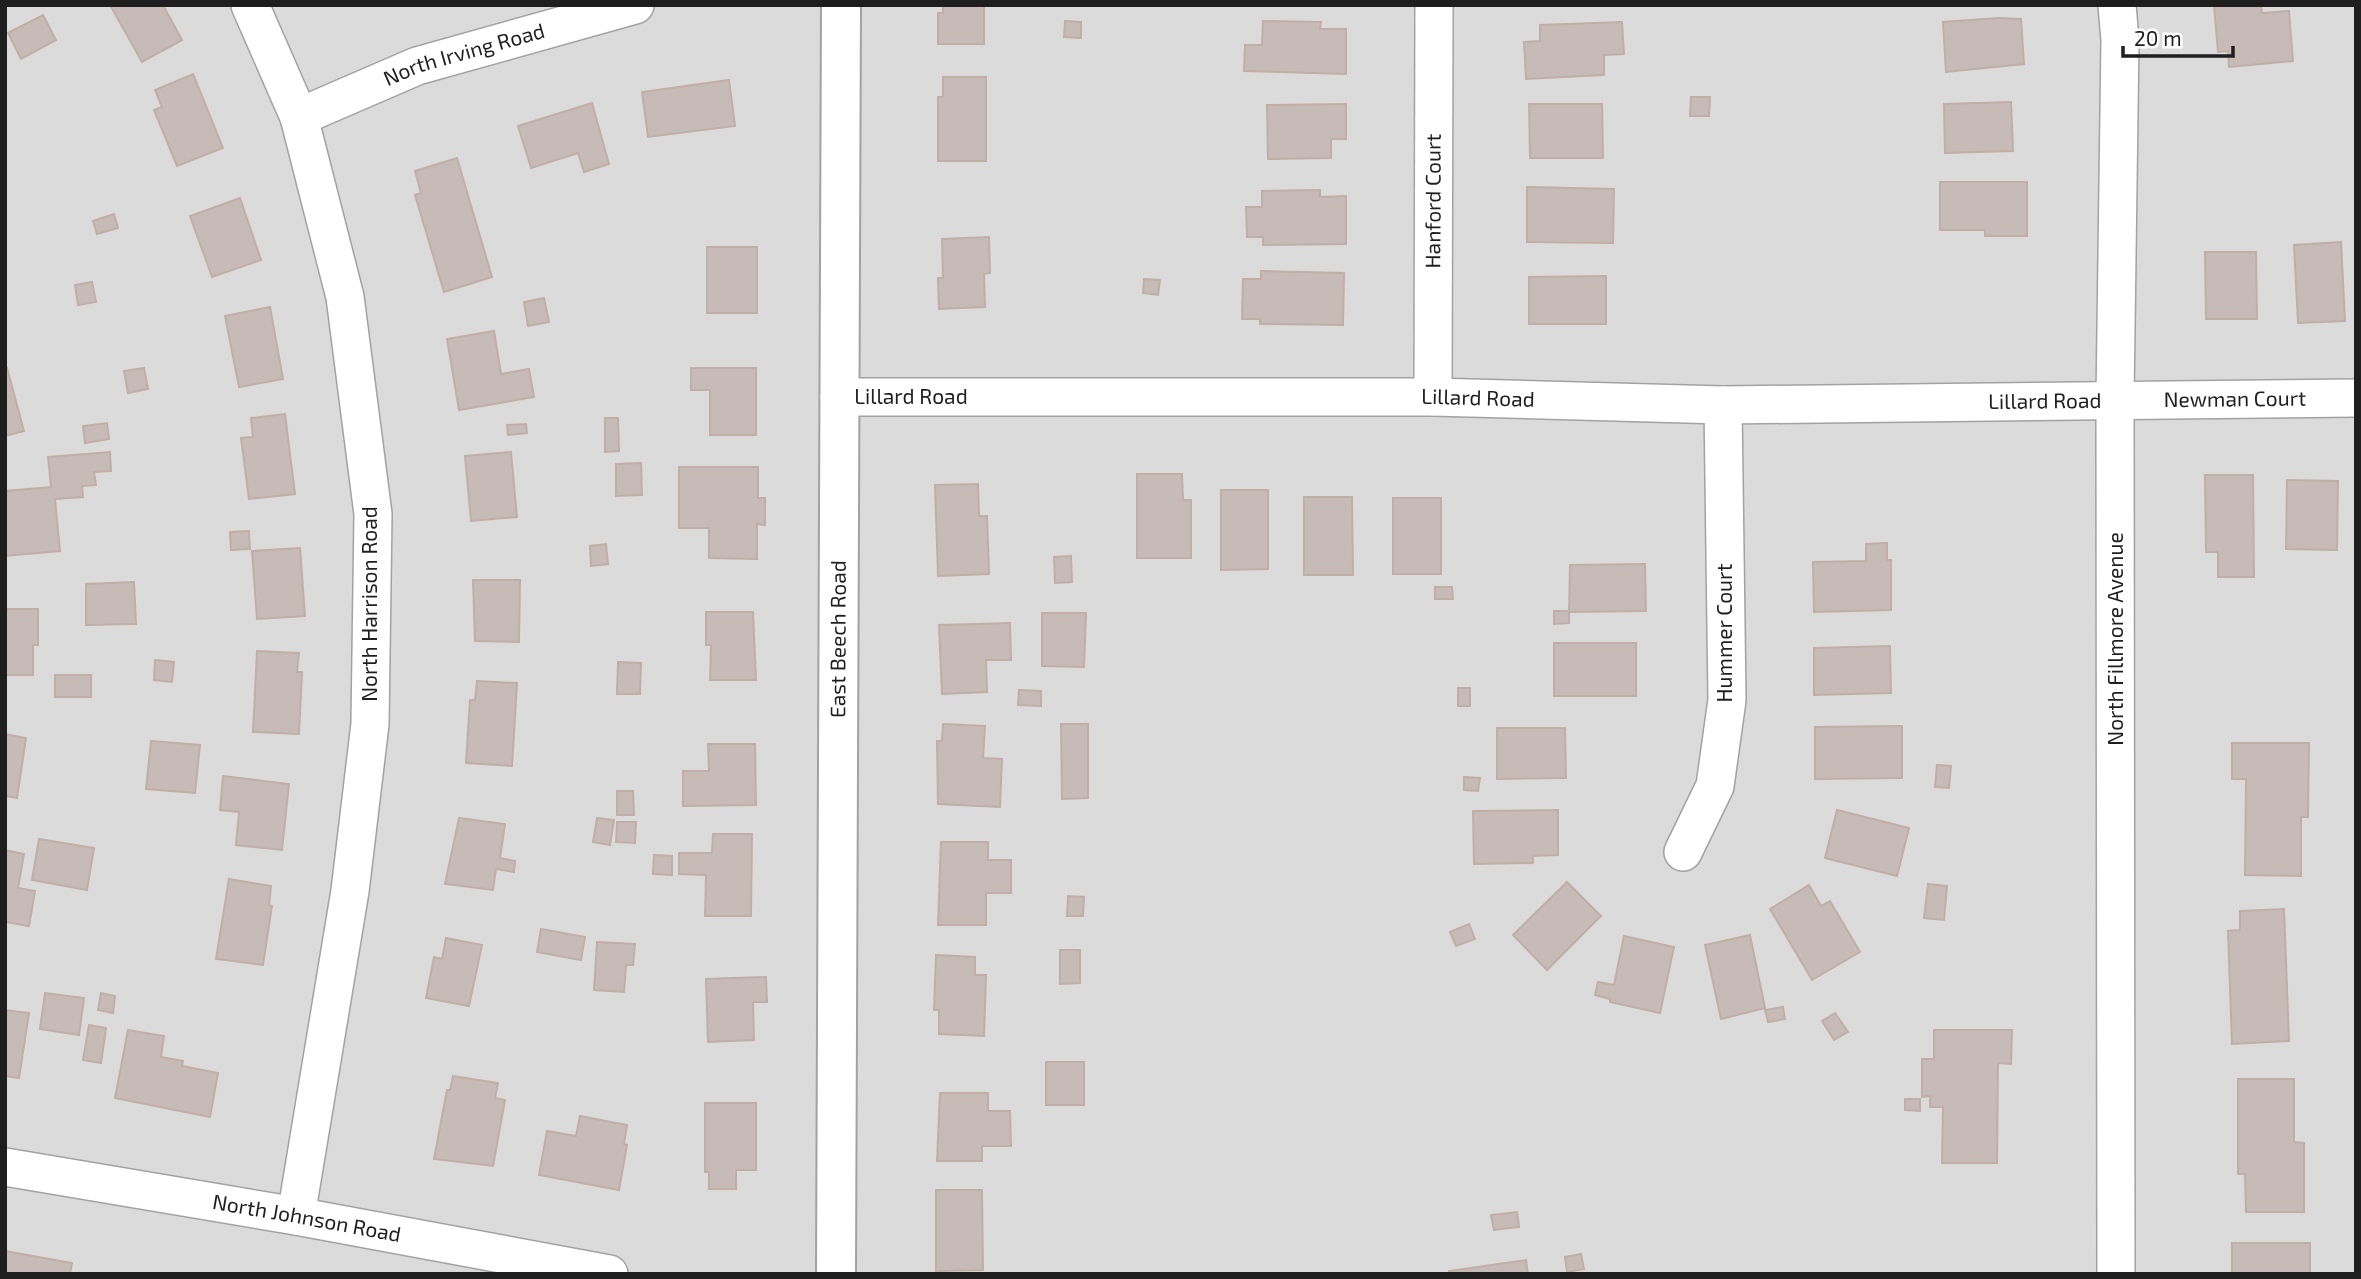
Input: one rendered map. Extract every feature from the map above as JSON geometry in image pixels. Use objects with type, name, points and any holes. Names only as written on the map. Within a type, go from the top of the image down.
[{"type":"street","name":"North Harrison Road","points":[[250,5],[299,117],[345,297],[373,514],[370,724],[350,891],[296,1216]]},
{"type":"street","name":"North Irving Road","points":[[299,117],[417,66],[635,5]]},
{"type":"street","name":"East Beech Road","points":[[836,1274],[841,5]]},
{"type":"street","name":"Hanford Court","points":[[1433,397],[1434,5]]},
{"type":"street","name":"North Fillmore Avenue","points":[[2116,1274],[2115,400],[2120,40],[2117,5]]},
{"type":"street","name":"Lillard Road","points":[[839,397],[1433,397],[1723,405],[2115,400]]},
{"type":"street","name":"Newman Court","points":[[2115,400],[2356,398]]},
{"type":"street","name":"Hummer Court","points":[[1683,852],[1715,786],[1727,700],[1723,405]]},
{"type":"street","name":"North Johnson Road","points":[[5,1167],[296,1216],[609,1274]]},
{"type":"shaded area","points":[[5,5],[2356,5],[2356,1274],[5,1274]]},
{"type":"building","points":[[110,5],[163,5],[182,40],[142,62]]},
{"type":"building","points":[[943,5],[984,5],[984,44],[938,44],[938,13],[943,13]]},
{"type":"building","points":[[2214,5],[2261,5],[2262,13],[2289,11],[2293,61],[2229,67],[2228,51],[2218,52]]},
{"type":"building","points":[[43,15],[56,40],[21,59],[8,33]]},
{"type":"building","points":[[2021,19],[2024,64],[1946,72],[1943,22]]},
{"type":"building","points":[[1065,21],[1081,22],[1081,38],[1064,37]]},
{"type":"building","points":[[1263,21],[1321,22],[1320,29],[1346,29],[1346,74],[1244,71],[1245,45],[1262,45]]},
{"type":"building","points":[[1622,22],[1624,54],[1604,55],[1604,75],[1526,79],[1524,42],[1540,41],[1540,25]]},
{"type":"building","points":[[193,74],[223,148],[177,166],[154,110],[162,107],[155,90]]},
{"type":"building","points":[[943,77],[986,77],[986,161],[938,161],[938,97],[943,97]]},
{"type":"building","points":[[729,80],[735,126],[648,137],[642,92]]},
{"type":"building","points":[[1691,97],[1710,97],[1709,116],[1690,116]]},
{"type":"building","points":[[2011,102],[2013,151],[1945,153],[1944,104]]},
{"type":"building","points":[[592,103],[609,164],[584,172],[578,153],[531,168],[518,126]]},
{"type":"building","points":[[1346,104],[1346,139],[1331,139],[1331,158],[1268,159],[1267,105]]},
{"type":"building","points":[[1529,104],[1602,104],[1603,158],[1530,158]]},
{"type":"building","points":[[457,158],[492,277],[444,292],[415,195],[421,193],[415,171]]},
{"type":"building","points":[[1940,182],[2027,182],[2027,236],[1985,236],[1985,230],[1940,230]]},
{"type":"building","points":[[1527,187],[1614,189],[1613,243],[1527,242]]},
{"type":"building","points":[[1320,190],[1320,197],[1346,196],[1346,244],[1263,245],[1263,237],[1247,237],[1246,207],[1262,207],[1262,191]]},
{"type":"building","points":[[240,198],[261,260],[212,277],[190,216]]},
{"type":"building","points":[[114,214],[118,228],[97,234],[93,221]]},
{"type":"building","points":[[989,237],[990,273],[984,274],[985,307],[939,309],[938,278],[943,278],[942,239]]},
{"type":"building","points":[[2341,242],[2345,321],[2298,323],[2294,245]]},
{"type":"building","points":[[707,247],[757,247],[757,313],[707,313]]},
{"type":"building","points":[[2205,252],[2256,252],[2257,319],[2206,319]]},
{"type":"building","points":[[1261,271],[1344,273],[1343,325],[1260,324],[1260,319],[1242,319],[1243,279],[1261,279]]},
{"type":"building","points":[[1606,276],[1606,324],[1529,324],[1529,277]]},
{"type":"building","points":[[1144,279],[1160,280],[1158,295],[1143,293]]},
{"type":"building","points":[[92,282],[96,302],[78,305],[75,285]]},
{"type":"building","points":[[544,298],[549,322],[528,326],[524,302]]},
{"type":"building","points":[[270,307],[283,379],[239,387],[225,316]]},
{"type":"building","points":[[494,331],[501,374],[529,369],[534,397],[459,410],[447,339]]},
{"type":"building","points":[[7,368],[24,431],[5,436],[5,369]]},
{"type":"building","points":[[144,368],[148,389],[128,393],[124,371]]},
{"type":"building","points":[[691,368],[756,368],[756,435],[710,435],[710,390],[691,390]]},
{"type":"building","points":[[285,414],[295,494],[249,499],[241,438],[253,437],[251,418]]},
{"type":"building","points":[[605,418],[618,418],[619,451],[605,452]]},
{"type":"building","points":[[107,423],[109,439],[85,443],[83,426]]},
{"type":"building","points":[[526,424],[527,433],[508,435],[507,425]]},
{"type":"building","points":[[110,452],[111,471],[94,472],[96,485],[82,486],[83,497],[55,499],[60,551],[5,556],[5,491],[51,487],[48,457]]},
{"type":"building","points":[[511,452],[517,517],[471,521],[465,456]]},
{"type":"building","points":[[641,463],[642,495],[616,496],[616,464]]},
{"type":"building","points":[[679,467],[758,467],[758,498],[765,498],[765,525],[757,524],[757,559],[709,558],[709,528],[679,528]]},
{"type":"building","points":[[1137,474],[1182,474],[1183,500],[1191,500],[1191,558],[1137,558]]},
{"type":"building","points":[[2205,475],[2253,475],[2254,577],[2218,577],[2218,552],[2206,552]]},
{"type":"building","points":[[2287,480],[2338,481],[2337,550],[2286,549]]},
{"type":"building","points":[[978,484],[979,516],[987,516],[989,574],[938,576],[935,485]]},
{"type":"building","points":[[1221,490],[1268,490],[1268,569],[1221,570]]},
{"type":"building","points":[[1304,497],[1352,497],[1353,575],[1304,575]]},
{"type":"building","points":[[1393,498],[1441,498],[1441,574],[1393,574]]},
{"type":"building","points":[[249,531],[250,549],[231,550],[230,532]]},
{"type":"building","points":[[1887,543],[1887,560],[1891,560],[1891,610],[1814,612],[1813,562],[1866,561],[1866,544]]},
{"type":"building","points":[[606,544],[608,564],[591,566],[590,546]]},
{"type":"building","points":[[300,548],[305,616],[257,619],[252,551]]},
{"type":"building","points":[[1071,556],[1072,582],[1055,583],[1054,557]]},
{"type":"building","points":[[1645,564],[1646,611],[1569,612],[1570,565]]},
{"type":"building","points":[[473,580],[520,580],[519,642],[475,641]]},
{"type":"building","points":[[134,582],[136,624],[86,625],[86,584]]},
{"type":"building","points":[[1435,587],[1452,587],[1453,599],[1435,599]]},
{"type":"building","points":[[5,609],[38,609],[38,645],[33,645],[33,675],[5,675]]},
{"type":"building","points":[[1554,611],[1569,611],[1569,623],[1554,624]]},
{"type":"building","points":[[706,612],[753,612],[756,680],[710,680],[711,645],[706,645]]},
{"type":"building","points":[[1042,613],[1086,613],[1084,667],[1042,666]]},
{"type":"building","points":[[1010,623],[1011,660],[986,660],[987,692],[942,694],[939,625]]},
{"type":"building","points":[[1554,643],[1636,643],[1636,696],[1554,696]]},
{"type":"building","points":[[1890,646],[1891,693],[1814,695],[1814,648]]},
{"type":"building","points":[[257,651],[299,653],[297,672],[302,672],[299,734],[253,732]]},
{"type":"building","points":[[155,660],[174,662],[172,682],[154,680]]},
{"type":"building","points":[[618,662],[641,663],[640,694],[617,694]]},
{"type":"building","points":[[55,675],[91,675],[91,697],[55,697]]},
{"type":"building","points":[[477,681],[517,683],[512,766],[466,763],[470,700],[475,700]]},
{"type":"building","points":[[1458,688],[1470,688],[1470,706],[1458,706]]},
{"type":"building","points":[[1019,690],[1041,691],[1041,706],[1018,705]]},
{"type":"building","points":[[943,724],[985,726],[983,758],[1002,759],[1000,807],[938,804],[937,741],[942,741]]},
{"type":"building","points":[[1061,724],[1088,724],[1088,798],[1062,799]]},
{"type":"building","points":[[1902,726],[1902,778],[1815,779],[1815,727]]},
{"type":"building","points":[[1497,728],[1565,728],[1566,778],[1497,779]]},
{"type":"building","points":[[5,734],[26,738],[17,798],[5,796]]},
{"type":"building","points":[[151,741],[200,745],[195,793],[146,789]]},
{"type":"building","points":[[2232,743],[2309,743],[2308,817],[2301,817],[2301,876],[2245,875],[2246,779],[2232,779]]},
{"type":"building","points":[[708,744],[755,744],[756,805],[683,806],[683,771],[709,771]]},
{"type":"building","points":[[1937,765],[1951,766],[1949,788],[1935,787]]},
{"type":"building","points":[[223,776],[289,784],[282,850],[236,845],[239,812],[220,810]]},
{"type":"building","points":[[1464,777],[1480,778],[1478,791],[1464,790]]},
{"type":"building","points":[[617,791],[633,791],[634,815],[617,815]]},
{"type":"building","points":[[1558,810],[1558,855],[1533,856],[1533,863],[1474,864],[1473,811]]},
{"type":"building","points":[[1837,810],[1909,828],[1897,876],[1825,858]]},
{"type":"building","points":[[459,818],[505,824],[500,858],[515,861],[514,872],[496,869],[493,890],[445,884]]},
{"type":"building","points":[[597,818],[614,820],[610,845],[593,842]]},
{"type":"building","points":[[617,822],[636,822],[635,843],[616,842]]},
{"type":"building","points":[[713,834],[752,834],[751,916],[705,916],[706,875],[679,874],[679,853],[712,853]]},
{"type":"building","points":[[39,839],[94,848],[87,890],[32,880]]},
{"type":"building","points":[[941,842],[988,842],[988,860],[1011,860],[1011,893],[986,893],[986,925],[938,925]]},
{"type":"building","points":[[5,850],[24,854],[18,888],[35,891],[29,926],[5,922]]},
{"type":"building","points":[[654,855],[672,856],[672,875],[653,874]]},
{"type":"building","points":[[229,879],[271,886],[269,905],[272,906],[263,965],[216,959]]},
{"type":"building","points":[[1567,882],[1601,916],[1547,970],[1513,935]]},
{"type":"building","points":[[1928,884],[1947,886],[1944,920],[1924,918]]},
{"type":"building","points":[[1809,885],[1821,906],[1830,901],[1860,952],[1812,980],[1770,909]]},
{"type":"building","points":[[1068,896],[1084,897],[1083,916],[1067,916]]},
{"type":"building","points":[[2284,909],[2289,1041],[2232,1044],[2228,931],[2240,930],[2240,911]]},
{"type":"building","points":[[1469,924],[1475,939],[1456,946],[1450,932]]},
{"type":"building","points":[[541,929],[585,937],[581,960],[537,952]]},
{"type":"building","points":[[1750,935],[1765,1008],[1721,1019],[1705,945]]},
{"type":"building","points":[[1624,936],[1674,947],[1660,1013],[1610,1002],[1610,999],[1595,995],[1598,982],[1614,985]]},
{"type":"building","points":[[446,938],[482,945],[469,1006],[426,998],[434,957],[442,959]]},
{"type":"building","points":[[597,942],[635,944],[633,965],[626,965],[624,992],[594,990]]},
{"type":"building","points":[[1060,950],[1080,950],[1080,983],[1060,984]]},
{"type":"building","points":[[936,955],[975,957],[975,975],[986,975],[984,1036],[939,1034],[939,1010],[934,1010]]},
{"type":"building","points":[[766,977],[767,1002],[753,1002],[754,1040],[708,1042],[706,979]]},
{"type":"building","points":[[45,993],[84,998],[79,1035],[40,1029]]},
{"type":"building","points":[[101,993],[115,996],[113,1013],[98,1010]]},
{"type":"building","points":[[1783,1007],[1785,1019],[1768,1022],[1765,1010]]},
{"type":"building","points":[[5,1010],[29,1013],[19,1078],[5,1076]]},
{"type":"building","points":[[1835,1013],[1848,1032],[1834,1040],[1822,1021]]},
{"type":"building","points":[[89,1025],[106,1028],[101,1063],[83,1060]]},
{"type":"building","points":[[128,1030],[164,1036],[161,1057],[183,1061],[182,1066],[218,1073],[210,1117],[115,1098]]},
{"type":"building","points":[[1934,1030],[2012,1030],[2011,1064],[1998,1063],[1997,1163],[1942,1163],[1943,1107],[1930,1107],[1930,1096],[1922,1097],[1922,1059],[1934,1059]]},
{"type":"building","points":[[1046,1062],[1084,1062],[1084,1105],[1046,1105]]},
{"type":"building","points":[[453,1076],[498,1083],[495,1098],[505,1100],[493,1166],[434,1159],[447,1090],[450,1090]]},
{"type":"building","points":[[2238,1079],[2294,1079],[2294,1142],[2304,1143],[2304,1212],[2246,1212],[2245,1174],[2238,1174]]},
{"type":"building","points":[[940,1093],[988,1093],[988,1111],[1010,1111],[1011,1146],[982,1146],[982,1161],[937,1161]]},
{"type":"building","points":[[1905,1099],[1920,1099],[1920,1111],[1905,1110]]},
{"type":"building","points":[[705,1103],[756,1103],[756,1170],[736,1170],[736,1189],[709,1189],[709,1172],[705,1172]]},
{"type":"building","points":[[580,1116],[627,1125],[624,1144],[627,1145],[619,1190],[539,1175],[547,1131],[576,1136]]},
{"type":"building","points":[[936,1190],[982,1190],[983,1270],[936,1271]]},
{"type":"building","points":[[1517,1212],[1519,1227],[1494,1230],[1491,1215]]},
{"type":"building","points":[[2232,1243],[2310,1243],[2310,1274],[2232,1274]]},
{"type":"building","points":[[5,1251],[72,1263],[70,1274],[5,1274]]},
{"type":"building","points":[[1581,1254],[1584,1269],[1567,1272],[1565,1257]]},
{"type":"building","points":[[1526,1260],[1528,1274],[1450,1274],[1449,1271]]}]
